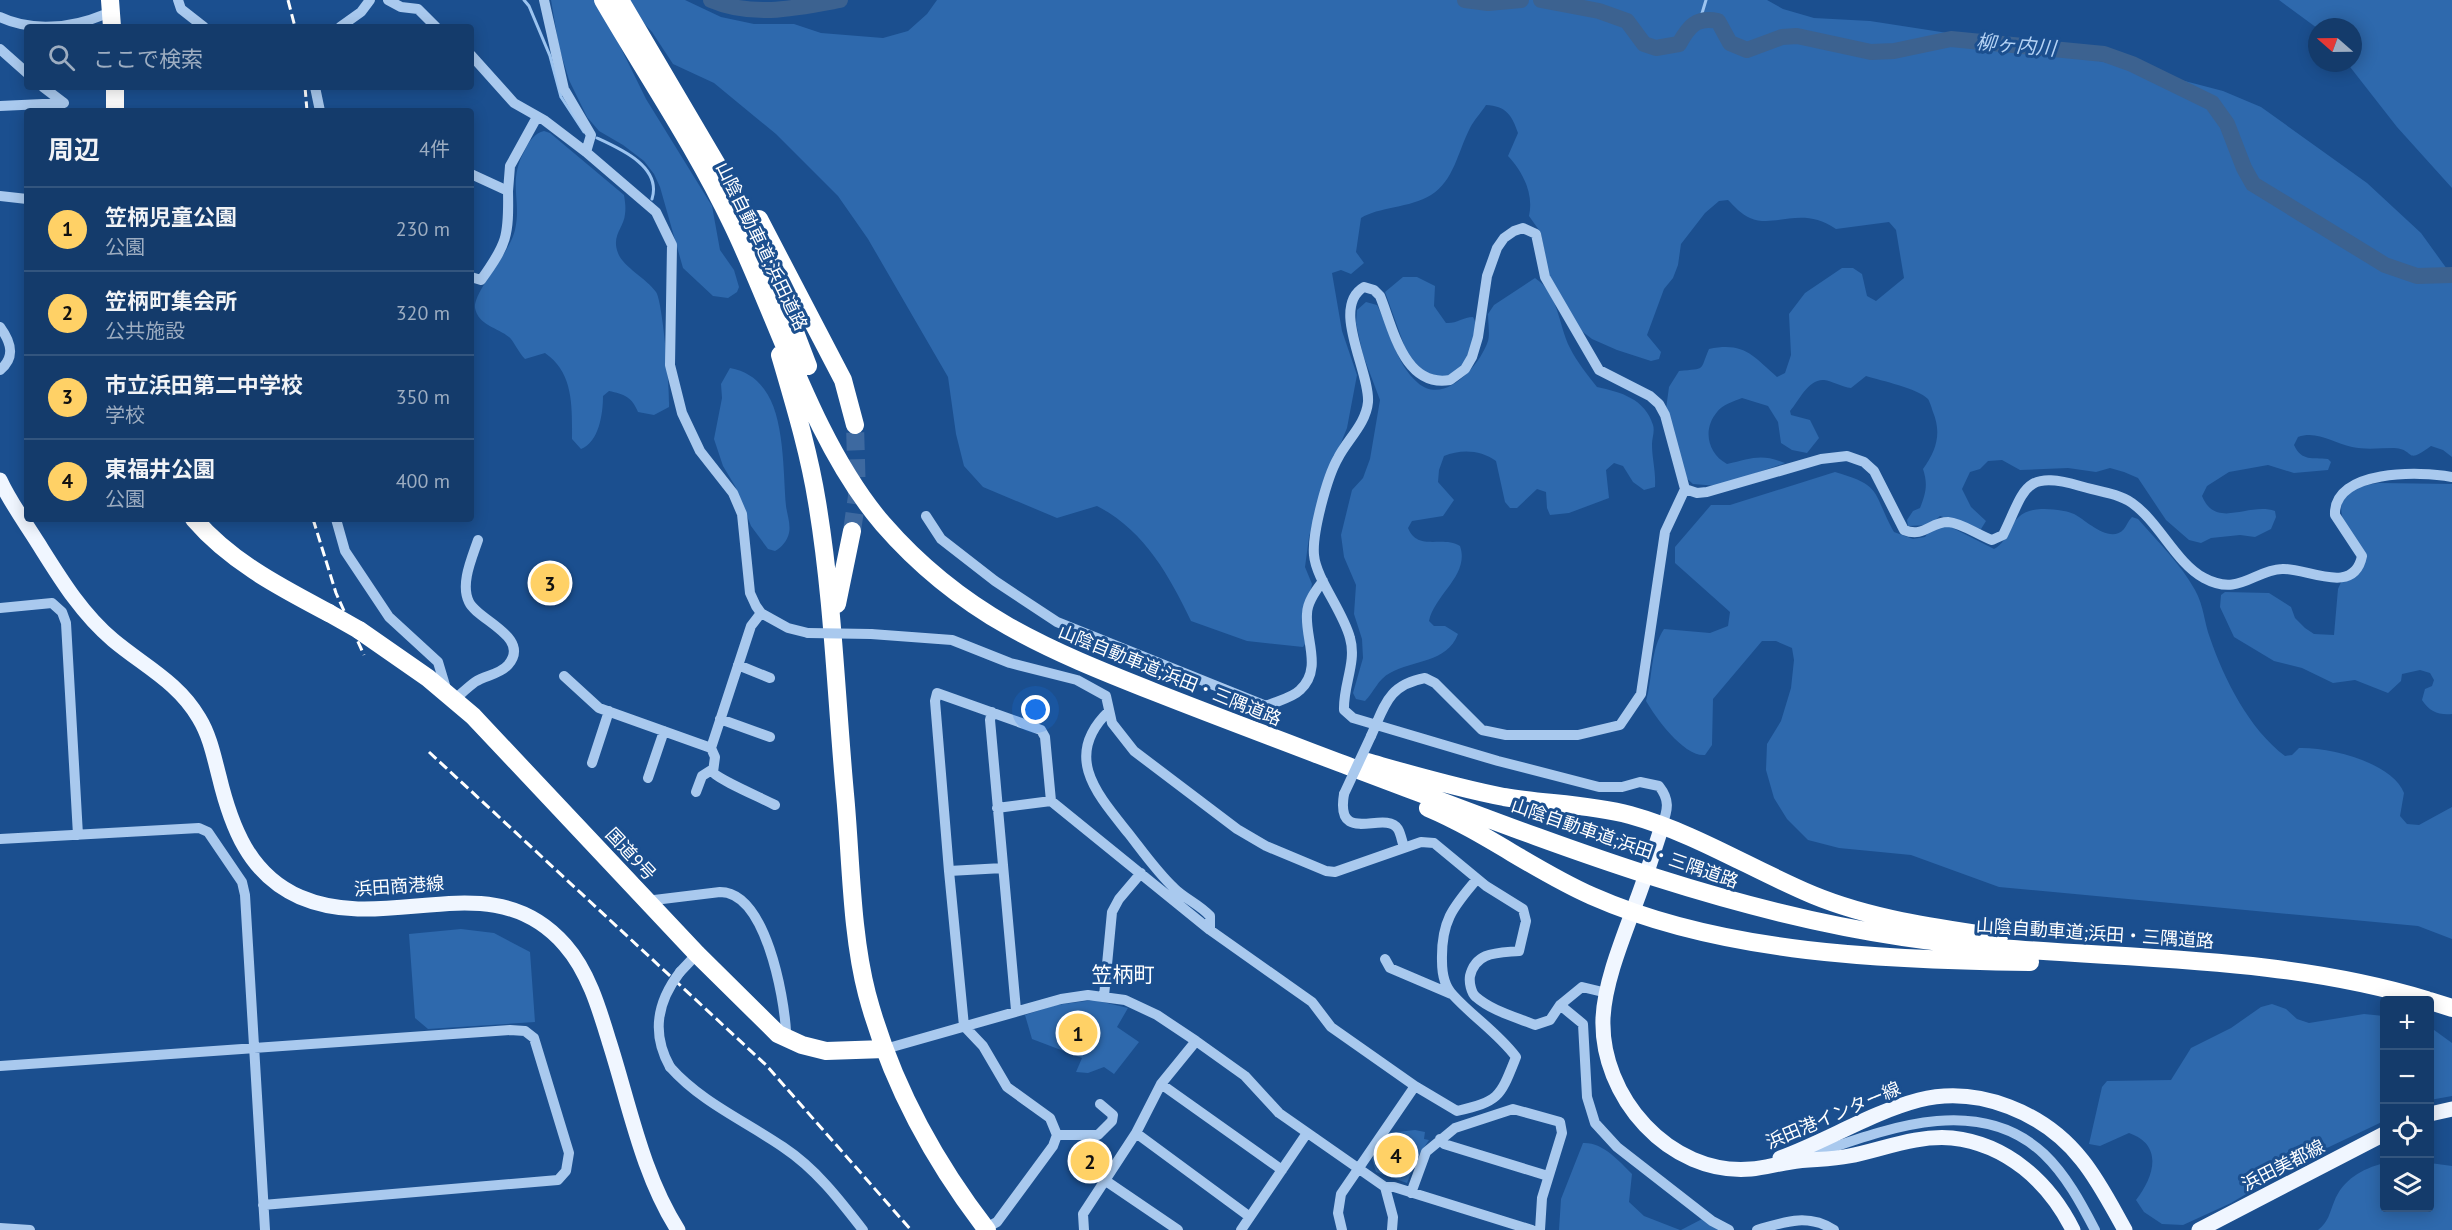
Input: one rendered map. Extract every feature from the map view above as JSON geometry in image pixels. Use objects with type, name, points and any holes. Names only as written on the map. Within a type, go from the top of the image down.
[{"type":"highway","name":"山陰自動車道;浜田道路","points":[[603,0],[665,75],[732,190],[752,229],[840,452]]},
{"type":"highway","name":"山陰自動車道;浜田道路","points":[[620,0],[626,25],[707,175],[840,452]]},
{"type":"highway","points":[[665,75],[716,146],[760,220],[843,380],[855,425]]},
{"type":"highway","points":[[749,260],[768,312],[806,447],[825,552],[833,660],[862,962],[867,993],[885,1049],[927,1140],[955,1186],[986,1229]]},
{"type":"highway","name":"山陰自動車道;浜田・三隅道路","points":[[840,452],[903,547],[974,607],[1033,642],[1230,722],[1593,857],[1735,902],[1901,937],[1968,946],[2143,956],[2253,967],[2318,975],[2407,996]]},
{"type":"highway","name":"国道9号","points":[[197,522],[224,549],[251,569],[359,630],[451,697],[545,792],[697,954],[778,1034],[802,1045],[826,1051],[885,1049]]},
{"type":"highway","points":[[833,660],[838,596],[852,531]]},
{"type":"highway","points":[[1230,722],[1453,787],[1506,797],[1594,807],[1662,826],[1698,839],[1815,896],[1863,911],[2012,939],[2057,952]]},
{"type":"highway","points":[[1350,767],[1387,790],[1445,815],[1569,885],[1632,913],[1773,945],[1851,955],[1929,960],[2253,967]]},
{"type":"highway","name":"山陰自動車道;浜田・三隅道路","points":[[2434,1003],[2452,1008]]},
{"type":"main road","name":"浜田商港線","points":[[0,480],[24,519]]},
{"type":"main road","name":"浜田商港線","points":[[26,522],[71,594],[91,619],[113,640],[166,677],[185,696],[201,721],[210,743],[227,811],[238,838],[255,863],[275,882],[296,896],[327,908],[358,911],[462,901],[492,903],[544,925],[565,945],[584,972],[602,1015],[652,1178],[678,1230]]},
{"type":"main road","points":[[1649,866],[1662,826]]},
{"type":"main road","name":"浜田港インター線","points":[[1643,883],[1607,993],[1603,1020],[1610,1068],[1631,1109],[1646,1128],[1686,1155],[1726,1168],[1749,1170],[1793,1162],[1851,1156],[1918,1138],[1966,1141],[2017,1161],[2045,1187],[2073,1230]]},
{"type":"main road","name":"浜田港インター線","points":[[1749,1170],[1918,1100],[1973,1097],[2018,1110],[2054,1131],[2083,1160],[2126,1230]]},
{"type":"main road","points":[[2434,1113],[2452,1109]]},
{"type":"main road","name":"浜田美都線","points":[[2199,1230],[2380,1137]]},
{"type":"street","points":[[178,0],[181,9],[200,24]]},
{"type":"street","points":[[344,24],[361,12],[370,0]]},
{"type":"street","points":[[388,0],[401,7],[418,9],[433,24]]},
{"type":"street","points":[[544,0],[564,89],[591,135],[586,152]]},
{"type":"street","points":[[76,24],[108,14]]},
{"type":"street","points":[[0,17],[12,22],[31,24]]},
{"type":"street","points":[[0,50],[24,70]]},
{"type":"street","points":[[474,58],[514,103],[586,152],[657,212],[672,245],[670,365],[679,403],[700,451],[733,493],[742,514],[750,593],[761,613],[788,628],[808,633],[871,634],[952,640],[1010,663],[1077,680],[1106,696],[1112,723],[1134,751],[1237,829],[1266,846],[1326,872],[1335,872],[1421,842],[1434,843],[1477,879],[1523,909],[1526,921],[1519,951],[1492,953],[1480,957],[1473,967],[1469,979],[1474,995],[1486,1004],[1535,1025],[1550,1020],[1560,1005],[1582,987],[1607,993]]},
{"type":"street","points":[[46,90],[64,107]]},
{"type":"street","points":[[316,90],[319,108]]},
{"type":"street","points":[[0,106],[64,107]]},
{"type":"street","points":[[474,278],[481,280],[502,250],[509,229],[510,166],[537,117]]},
{"type":"street","points":[[474,175],[508,191]]},
{"type":"street","points":[[0,196],[24,199]]},
{"type":"street","points":[[1404,847],[1398,828],[1392,824],[1380,822],[1366,826],[1347,818],[1342,808],[1344,794],[1371,736],[1376,724],[1385,704],[1399,686],[1425,678],[1435,683],[1482,730],[1506,735],[1578,735],[1620,725],[1641,694],[1665,532],[1685,489],[1665,415],[1659,404],[1624,381],[1599,370],[1545,277],[1536,234],[1523,228],[1514,231],[1497,248],[1487,276],[1478,337],[1472,357],[1465,369],[1450,380],[1432,380],[1420,375],[1410,366],[1380,296],[1369,287],[1356,292],[1350,308],[1350,323],[1368,391],[1368,404],[1361,423],[1333,468],[1316,525],[1314,557],[1323,581],[1337,604],[1350,639],[1352,655],[1344,710],[1353,718],[1376,724],[1498,761],[1599,787],[1622,787],[1640,782],[1659,786],[1667,796],[1668,810],[1662,826]]},
{"type":"street","points":[[0,327],[9,340],[11,352],[6,364],[0,370]]},
{"type":"street","points":[[1685,489],[1697,493],[1707,492],[1821,459],[1847,456],[1864,462],[1874,471],[1904,530],[1921,533],[1940,523],[1950,522],[1992,540],[2003,535],[2017,503],[2030,485],[2039,480],[2057,480],[2131,503],[2203,578],[2229,585],[2249,582],[2284,568],[2327,579],[2344,576],[2358,567],[2362,556],[2335,515],[2334,508],[2341,493],[2350,485],[2373,479],[2429,474],[2452,477]]},
{"type":"street","points":[[926,516],[941,539],[995,581],[1057,622],[1266,706],[1303,688],[1311,670],[1313,652],[1307,632],[1307,611],[1323,581]]},
{"type":"street","points":[[337,522],[345,551],[389,617],[438,662],[451,697],[477,680],[498,672],[508,665],[512,656],[512,645],[506,634],[469,604],[465,590],[478,540]]},
{"type":"street","points":[[0,608],[52,603],[62,612],[66,623],[78,835]]},
{"type":"street","points":[[761,613],[751,626],[711,748],[715,757],[713,769],[717,778],[747,789],[775,805]]},
{"type":"street","points":[[738,665],[770,678]]},
{"type":"street","points":[[564,676],[591,702],[609,711],[711,748]]},
{"type":"street","points":[[986,1229],[997,1222],[1053,1146],[1057,1135],[1050,1118],[1007,1087],[983,1046],[964,1026],[935,701],[937,693],[1043,733],[1051,801],[1210,930],[1312,1002],[1330,1027],[1415,1086],[1456,1111],[1484,1104],[1501,1093],[1516,1057],[1486,1024],[1451,994],[1390,968],[1385,959]]},
{"type":"street","points":[[592,763],[609,711]]},
{"type":"street","points":[[1108,711],[1095,723],[1087,738],[1088,769],[1097,793],[1175,890],[1201,906],[1210,916],[1210,930]]},
{"type":"street","points":[[992,712],[990,720],[997,808],[1016,1010]]},
{"type":"street","points":[[720,719],[771,737]]},
{"type":"street","points":[[648,778],[664,731]]},
{"type":"street","points":[[696,792],[702,776],[713,769]]},
{"type":"street","points":[[997,808],[1051,801]]},
{"type":"street","points":[[0,839],[199,828],[208,832],[242,882],[245,895],[265,1230]]},
{"type":"street","points":[[949,871],[1003,868]]},
{"type":"street","points":[[1104,996],[1112,912],[1119,899],[1141,873]]},
{"type":"street","points":[[1451,994],[1442,977],[1441,934],[1456,903],[1477,879]]},
{"type":"street","points":[[646,901],[720,892],[729,893],[738,898],[758,924],[772,955],[786,1031]]},
{"type":"street","points":[[697,954],[680,972],[664,998],[658,1021],[660,1043],[670,1066],[689,1086],[808,1166],[863,1230]]},
{"type":"street","points":[[885,1049],[1016,1010],[1072,997],[1104,996],[1125,1000],[1146,1009],[1245,1076],[1272,1107],[1385,1187],[1532,1230]]},
{"type":"street","points":[[1560,1005],[1583,1024],[1587,1097],[1595,1123],[1617,1147],[1712,1221],[1729,1230]]},
{"type":"street","points":[[0,1066],[254,1050],[510,1030],[525,1031],[534,1038],[569,1153],[566,1171],[552,1182],[263,1205]]},
{"type":"street","points":[[1084,1230],[1083,1214],[1136,1133],[1161,1084],[1196,1041]]},
{"type":"street","points":[[1161,1084],[1282,1170]]},
{"type":"street","points":[[1342,1230],[1338,1213],[1339,1200],[1415,1086]]},
{"type":"street","points":[[1057,1135],[1098,1135],[1112,1121],[1113,1115],[1100,1104]]},
{"type":"street","points":[[1411,1193],[1426,1152],[1455,1128],[1513,1109],[1560,1122],[1562,1133],[1542,1198],[1540,1230]]},
{"type":"street","points":[[1793,1162],[1906,1125],[1954,1119],[1978,1122],[2024,1140],[2042,1152],[2059,1171],[2095,1230]]},
{"type":"street","points":[[1136,1133],[1250,1217]]},
{"type":"street","points":[[1240,1230],[1307,1133]]},
{"type":"street","points":[[1440,1139],[1444,1144],[1548,1176]]},
{"type":"street","points":[[1106,1181],[1178,1230]]},
{"type":"street","points":[[1385,1187],[1393,1217],[1392,1230]]},
{"type":"street","points":[[1757,1230],[1796,1219],[1819,1221],[1834,1230]]},
{"type":"street","points":[[0,1228],[30,1230]]},
{"type":"shaded area","points":[[551,0],[685,0],[721,17],[754,24],[794,24],[821,33],[883,38],[908,31],[927,14],[937,0],[1767,0],[1783,9],[1814,18],[1870,21],[1980,38],[2135,68],[2223,91],[2261,107],[2367,183],[2421,233],[2452,276],[2452,457],[2443,450],[2431,446],[2413,456],[2401,449],[2357,448],[2318,436],[2298,437],[2294,445],[2300,454],[2308,458],[2328,459],[2331,462],[2328,470],[2294,473],[2268,465],[2229,472],[2207,486],[2202,496],[2208,506],[2224,513],[2265,509],[2275,511],[2276,517],[2271,529],[2255,537],[2240,535],[2211,538],[2201,543],[2189,540],[2166,520],[2138,478],[2124,472],[2110,468],[2096,472],[2068,468],[2020,470],[2002,460],[1988,461],[1980,469],[1970,472],[1962,489],[1971,507],[1986,521],[1981,529],[1940,516],[1930,525],[1908,526],[1907,520],[1913,511],[1920,508],[1924,498],[1926,484],[1923,469],[1936,442],[1936,420],[1929,400],[1923,395],[1908,388],[1866,376],[1851,388],[1824,380],[1813,383],[1804,391],[1790,411],[1791,415],[1810,420],[1819,438],[1807,453],[1792,450],[1781,443],[1778,422],[1768,406],[1742,398],[1725,405],[1712,419],[1709,434],[1709,441],[1720,460],[1727,464],[1749,459],[1769,458],[1785,463],[1718,486],[1693,484],[1683,475],[1666,409],[1669,387],[1679,371],[1701,368],[1709,349],[1731,347],[1747,352],[1777,377],[1785,373],[1791,355],[1789,314],[1805,293],[1842,268],[1853,268],[1862,274],[1867,296],[1876,301],[1904,278],[1896,230],[1889,222],[1836,229],[1811,219],[1759,221],[1744,215],[1728,200],[1719,201],[1705,213],[1681,244],[1678,265],[1673,278],[1664,289],[1647,335],[1661,352],[1659,359],[1651,361],[1592,339],[1575,326],[1549,277],[1541,233],[1529,216],[1530,200],[1526,184],[1508,156],[1518,133],[1516,127],[1511,116],[1499,107],[1486,105],[1472,125],[1455,165],[1439,189],[1423,199],[1361,218],[1356,252],[1364,263],[1351,274],[1341,270],[1332,273],[1342,331],[1357,375],[1347,428],[1319,497],[1309,537],[1305,567],[1312,584],[1303,631],[1307,641],[1303,647],[1247,641],[1191,621],[1174,587],[1142,541],[1114,516],[1097,506],[1057,518],[983,487],[964,466],[956,434],[948,377],[868,239],[838,196],[776,134],[714,83],[673,64],[652,32],[639,18],[615,36],[646,99],[712,206],[720,250],[734,270],[739,287],[737,292],[728,298],[713,296],[683,268],[660,187],[654,174],[644,161],[599,131],[587,117],[569,80],[559,47]]},
{"type":"shaded area","points":[[2279,0],[2452,0],[2452,188],[2397,127],[2354,72],[2362,72],[2362,18],[2308,18],[2308,21]]},
{"type":"shaded area","points":[[544,131],[550,133],[624,195],[625,214],[617,236],[616,247],[625,263],[656,292],[663,329],[669,407],[654,415],[638,412],[627,397],[609,391],[603,396],[601,419],[596,434],[581,449],[572,439],[571,403],[561,370],[545,353],[525,359],[511,339],[484,322],[475,308],[480,292],[506,250],[515,230],[516,181],[520,161],[530,141]]},
{"type":"shaded area","points":[[1403,277],[1417,277],[1435,286],[1434,306],[1446,323],[1473,317],[1475,321],[1476,334],[1469,359],[1451,376],[1429,376],[1408,356],[1385,292]]},
{"type":"shaded area","points":[[1535,278],[1549,292],[1570,348],[1597,387],[1631,398],[1649,416],[1654,427],[1652,444],[1655,487],[1644,490],[1633,482],[1623,466],[1614,463],[1606,470],[1609,498],[1569,513],[1550,515],[1546,492],[1537,489],[1517,508],[1510,508],[1505,502],[1496,461],[1490,457],[1471,452],[1457,452],[1444,456],[1438,482],[1454,500],[1443,516],[1412,521],[1408,528],[1418,539],[1453,543],[1460,546],[1462,556],[1460,566],[1432,611],[1429,621],[1434,626],[1445,626],[1458,634],[1453,643],[1438,656],[1390,673],[1382,679],[1365,701],[1356,699],[1353,693],[1363,658],[1362,639],[1354,614],[1356,585],[1344,557],[1341,535],[1352,490],[1363,478],[1370,459],[1380,400],[1363,355],[1356,323],[1357,310],[1366,302],[1377,305],[1398,356],[1410,375],[1428,389],[1439,390],[1460,380],[1484,351],[1488,341],[1488,314],[1494,305]]},
{"type":"shaded area","points":[[730,368],[745,373],[757,381],[771,400],[776,414],[782,445],[786,506],[790,527],[786,541],[775,551],[768,549],[751,526],[735,486],[723,466],[714,439],[722,398],[721,384]]},
{"type":"shaded area","points":[[1835,472],[1851,477],[1869,487],[1879,500],[1894,532],[1913,539],[1925,537],[1930,530],[1945,524],[1994,549],[2000,545],[2016,520],[2030,511],[2041,509],[2071,513],[2098,530],[2112,534],[2124,529],[2132,517],[2138,519],[2189,580],[2198,596],[2210,638],[2230,686],[2249,718],[2272,745],[2285,756],[2292,755],[2299,748],[2312,748],[2343,754],[2374,765],[2398,782],[2404,793],[2400,816],[2407,824],[2419,825],[2452,807],[2452,939],[2418,926],[1999,887],[1911,855],[1839,848],[1808,840],[1787,819],[1774,798],[1766,770],[1767,744],[1781,721],[1791,688],[1794,660],[1792,648],[1776,641],[1762,641],[1713,699],[1712,745],[1705,755],[1688,750],[1671,735],[1646,701],[1656,646],[1664,629],[1710,633],[1728,626],[1730,612],[1675,563],[1675,547],[1711,505],[1730,505]]},
{"type":"shaded area","points":[[2379,483],[2452,484],[2452,714],[2435,712],[2422,700],[2425,689],[2432,686],[2434,680],[2430,673],[2420,670],[2402,674],[2401,681],[2388,693],[2355,680],[2333,683],[2302,668],[2274,661],[2234,637],[2220,607],[2221,595],[2225,592],[2269,593],[2291,607],[2295,618],[2314,634],[2334,635],[2338,589],[2342,580],[2363,561],[2344,523],[2341,512],[2342,502],[2348,494],[2360,487]]},
{"type":"shaded area","points":[[461,929],[494,933],[530,952],[535,1022],[428,1029],[415,1018],[409,934]]},
{"type":"shaded area","points":[[1094,1000],[1128,1008],[1117,1027],[1139,1042],[1114,1074],[1104,1067],[1088,1073],[1076,1072],[1082,1058],[1032,1039],[1025,1015],[1056,1005]]},
{"type":"shaded area","points":[[2272,1004],[2286,1009],[2297,1019],[2309,1023],[2364,1014],[2380,1016],[2380,1123],[2310,1156],[2231,1203],[2183,1225],[2162,1224],[2144,1212],[2136,1200],[2151,1172],[2151,1153],[2147,1145],[2140,1138],[2129,1133],[2100,1146],[2089,1144],[2102,1087],[2107,1081],[2171,1080],[2191,1048],[2231,1028],[2261,1007]]},
{"type":"shaded area","points":[[2434,1030],[2452,1043],[2452,1096],[2434,1099]]},
{"type":"shaded area","points":[[1415,1130],[1425,1132],[1424,1139],[1429,1140],[1417,1158],[1407,1183],[1376,1172],[1372,1159],[1388,1133]]},
{"type":"shaded area","points":[[1583,1143],[1604,1149],[1632,1174],[1629,1202],[1644,1216],[1680,1230],[1559,1230],[1561,1199]]},
{"type":"shaded area","points":[[2380,1164],[2380,1212],[2434,1212],[2434,1164],[2452,1166],[2452,1230],[2318,1230],[2327,1220],[2343,1187],[2354,1176]]},
{"type":"shaded area","points":[[1704,1218],[1721,1230],[1681,1230]]},
{"type":"waterway","points":[[524,0],[529,6],[550,56],[561,97],[584,132]]},
{"type":"waterway","points":[[711,0],[742,9],[758,10],[775,10],[840,0]]},
{"type":"waterway","name":"柳ヶ内川","points":[[1465,0],[1488,3],[1521,0]]},
{"type":"waterway","name":"柳ヶ内川","points":[[1541,0],[1599,11],[1627,21],[1644,44],[1656,48],[1679,44],[1694,24],[1710,20],[1718,21],[1730,43],[1747,50],[1782,37],[1797,36],[1871,52],[1894,51],[1951,39],[2104,54],[2132,64],[2212,103],[2227,124],[2244,168],[2253,184],[2385,265],[2417,276],[2452,275]]},
{"type":"waterway","points":[[1700,20],[1706,0]]},
{"type":"waterway","points":[[597,138],[628,154],[645,169],[651,178],[652,199]]},
{"type":"tunnel","points":[[852,531],[857,496],[855,425]]},
{"type":"railway","points":[[288,0],[294,24]]},
{"type":"railway","points":[[305,90],[307,108]]},
{"type":"railway","points":[[314,522],[336,593],[364,655]]},
{"type":"railway","points":[[429,752],[766,1065],[911,1230]]},
{"type":"place","name":"市立浜田第二中学校","points":[[550,583]]},
{"type":"place","name":"笠柄児童公園","points":[[1078,1033]]},
{"type":"place","name":"東福井公園","points":[[1396,1155]]},
{"type":"place","name":"笠柄町集会所","points":[[1090,1161]]},
{"type":"district","name":"笠柄町","points":[[1123,974]]}]
